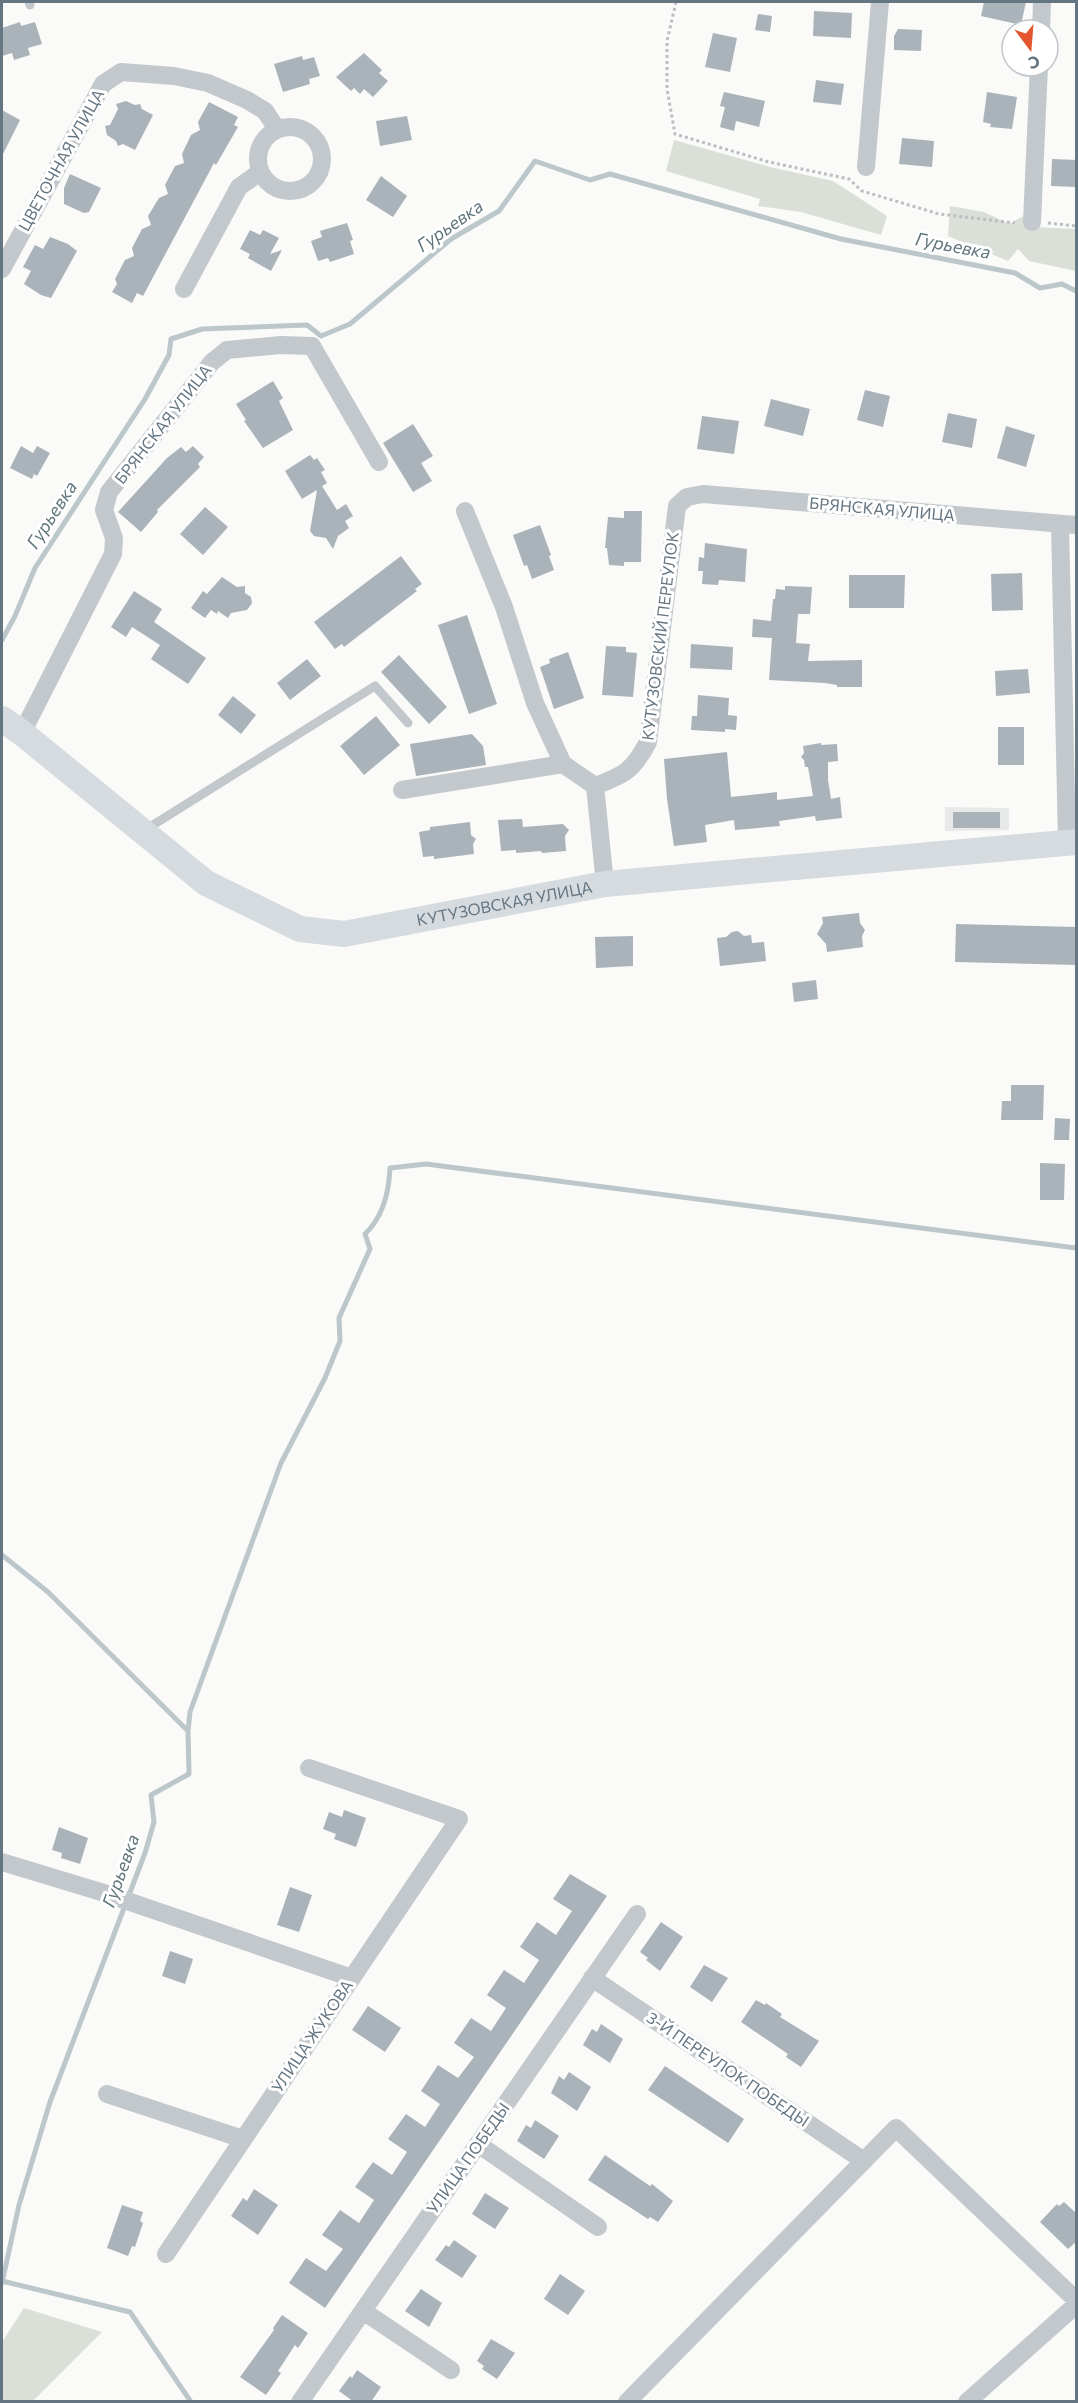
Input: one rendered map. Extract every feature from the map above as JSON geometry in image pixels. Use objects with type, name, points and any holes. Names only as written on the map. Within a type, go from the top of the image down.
[{"type":"street","points":[[866,167],[880,2]]},
{"type":"street","points":[[1041,18],[1042,2]]},
{"type":"street","name":"ЦВЕТОЧНАЯ УЛИЦА","points":[[2,269],[103,84],[121,72],[174,76],[208,82],[247,99],[265,111],[277,129]]},
{"type":"street","points":[[1032,222],[1039,78]]},
{"type":"street","points":[[297,127],[314,137],[322,155],[318,175],[312,183],[303,188],[284,191],[266,181],[260,172],[258,152],[268,134],[277,129],[297,127]]},
{"type":"street","points":[[184,289],[238,187],[260,172]]},
{"type":"street","name":"БРЯНСКАЯ УЛИЦА","points":[[12,726],[113,554],[114,538],[104,510],[109,492],[212,362],[227,350],[281,345],[312,346],[379,462]]},
{"type":"street","name":"БРЯНСКАЯ УЛИЦА","points":[[687,497],[703,494],[1068,525]]},
{"type":"street","name":"КУТУЗОВСКИЙ ПЕРЕУЛОК","points":[[595,786],[633,767],[648,742],[677,506],[687,497]]},
{"type":"street","points":[[465,511],[504,607],[535,703],[563,764],[595,786],[605,884]]},
{"type":"street","points":[[1068,525],[1072,842]]},
{"type":"street","name":"КУТУЗОВСКАЯ УЛИЦА","points":[[12,726],[206,884],[300,929],[344,934],[605,884],[1072,842]]},
{"type":"street","points":[[402,790],[563,764]]},
{"type":"street","name":"УЛИЦА ЖУКОВА","points":[[166,2254],[459,1819],[309,1768]]},
{"type":"street","points":[[2,1862],[101,1892],[352,1978]]},
{"type":"street","name":"УЛИЦА ПОБЕДЫ","points":[[300,2402],[636,1914]]},
{"type":"street","name":"3-Й ПЕРЕУЛОК ПОБЕДЫ","points":[[592,1978],[864,2161]]},
{"type":"street","points":[[107,2094],[243,2139]]},
{"type":"street","points":[[627,2402],[896,2128],[1077,2300]]},
{"type":"street","points":[[478,2144],[598,2226]]},
{"type":"street","points":[[967,2402],[1077,2305]]},
{"type":"street","points":[[363,2311],[451,2370]]},
{"type":"lane","points":[[143,831],[375,686],[408,723]]},
{"type":"path","points":[[676,2],[667,41],[667,89],[675,134],[769,162],[849,179],[862,191],[939,214],[1009,224],[1032,222],[1077,226]]},
{"type":"shaded area","points":[[674,140],[770,167],[833,181],[887,216],[881,235],[801,212],[758,206],[760,199],[666,171]]},
{"type":"shaded area","points":[[950,206],[984,212],[1009,224],[1027,214],[1033,227],[1076,229],[1076,271],[1029,261],[1018,249],[1008,261],[948,236]]},
{"type":"shaded area","points":[[945,807],[1009,808],[1009,830],[945,831]]},
{"type":"shaded area","points":[[24,2308],[102,2332],[33,2401],[2,2401],[2,2342]]},
{"type":"building","points":[[984,2],[1026,2],[1023,18],[1000,18],[1000,20],[981,16]]},
{"type":"building","points":[[814,11],[852,13],[851,38],[813,36]]},
{"type":"building","points":[[758,14],[772,16],[770,32],[755,30]]},
{"type":"building","points":[[20,22],[21,26],[35,22],[42,44],[28,48],[30,55],[14,60],[12,53],[2,56],[2,28]]},
{"type":"building","points":[[898,29],[922,30],[921,51],[894,50],[894,36]]},
{"type":"building","points":[[713,33],[737,38],[730,72],[705,67]]},
{"type":"building","points":[[364,53],[382,70],[379,73],[388,81],[373,97],[364,89],[360,94],[354,88],[351,91],[336,77]]},
{"type":"building","points":[[302,56],[303,60],[314,57],[320,76],[309,79],[310,84],[283,92],[274,64]]},
{"type":"building","points":[[816,80],[844,84],[841,105],[813,102]]},
{"type":"building","points":[[724,92],[765,101],[759,127],[736,121],[734,131],[720,127],[725,107],[720,106]]},
{"type":"building","points":[[987,92],[1017,97],[1012,129],[990,127],[991,124],[983,122]]},
{"type":"building","points":[[126,101],[135,105],[140,104],[142,109],[153,115],[135,150],[123,144],[118,146],[116,141],[107,135],[105,126],[110,125],[118,109],[116,104]]},
{"type":"building","points":[[209,102],[238,117],[234,125],[238,127],[216,165],[214,163],[143,296],[137,293],[132,303],[112,292],[117,284],[115,279],[125,260],[134,256],[132,248],[142,229],[151,225],[148,216],[159,198],[168,194],[165,185],[175,166],[184,163],[182,154],[191,135],[200,130],[198,122]]},
{"type":"building","points":[[2,110],[20,120],[2,156]]},
{"type":"building","points":[[407,116],[412,140],[380,146],[376,121]]},
{"type":"building","points":[[902,138],[934,141],[932,167],[899,164]]},
{"type":"building","points":[[1052,159],[1077,160],[1077,187],[1051,186]]},
{"type":"building","points":[[70,174],[101,188],[89,212],[84,213],[64,204],[64,188]]},
{"type":"building","points":[[381,176],[407,196],[393,217],[366,200]]},
{"type":"building","points":[[347,223],[353,240],[350,241],[354,254],[330,262],[328,258],[318,261],[311,241],[322,237],[320,231]]},
{"type":"building","points":[[250,230],[260,235],[263,230],[279,238],[270,254],[282,250],[271,271],[248,258],[250,254],[240,249]]},
{"type":"building","points":[[50,237],[68,244],[77,251],[51,298],[41,295],[24,284],[31,271],[23,267],[35,245],[43,249]]},
{"type":"building","points":[[273,381],[283,398],[279,401],[293,430],[263,448],[244,421],[246,420],[236,404]]},
{"type":"building","points":[[865,390],[890,396],[883,427],[857,420]]},
{"type":"building","points":[[771,399],[810,409],[803,436],[764,426]]},
{"type":"building","points":[[948,413],[977,419],[972,448],[942,442]]},
{"type":"building","points":[[702,416],[739,421],[734,454],[697,449]]},
{"type":"building","points":[[413,424],[433,456],[421,463],[432,481],[413,492],[383,443]]},
{"type":"building","points":[[1006,426],[1035,435],[1026,467],[997,458]]},
{"type":"building","points":[[21,446],[33,453],[37,446],[50,453],[37,476],[34,474],[32,479],[10,468]]},
{"type":"building","points":[[193,446],[204,457],[198,464],[200,467],[157,510],[158,512],[141,532],[118,512],[167,458],[181,447],[186,452]]},
{"type":"building","points":[[310,455],[314,460],[317,458],[325,470],[321,472],[327,483],[322,486],[337,510],[346,504],[353,516],[345,521],[349,528],[338,536],[333,549],[326,538],[314,536],[310,531],[317,490],[302,499],[285,471]]},
{"type":"building","points":[[205,507],[228,527],[203,555],[180,534]]},
{"type":"building","points":[[624,511],[642,511],[641,562],[624,562],[624,566],[609,565],[607,548],[605,548],[608,517],[624,518]]},
{"type":"building","points":[[540,525],[554,570],[532,579],[527,565],[524,566],[513,535]]},
{"type":"building","points":[[705,543],[747,549],[745,582],[719,580],[718,585],[702,584],[703,571],[698,571],[699,557],[704,558]]},
{"type":"building","points":[[401,556],[422,584],[415,589],[417,591],[344,647],[342,644],[335,649],[314,622]]},
{"type":"building","points":[[1022,573],[1023,610],[992,611],[991,574]]},
{"type":"building","points":[[849,575],[905,575],[904,608],[849,608]]},
{"type":"building","points":[[222,577],[237,587],[245,586],[245,593],[251,597],[252,603],[247,610],[231,613],[228,618],[218,611],[217,614],[211,610],[205,618],[191,608],[203,591],[207,594]]},
{"type":"building","points":[[785,586],[812,587],[810,614],[798,614],[796,643],[810,644],[808,661],[862,660],[862,687],[837,687],[837,685],[825,683],[769,680],[772,638],[752,637],[753,619],[771,621],[776,589],[785,590]]},
{"type":"building","points":[[134,591],[162,609],[154,622],[206,658],[188,684],[151,659],[160,645],[132,627],[126,637],[111,627]]},
{"type":"building","points":[[467,615],[497,704],[469,714],[438,625]]},
{"type":"building","points":[[691,644],[733,647],[732,670],[690,668]]},
{"type":"building","points":[[606,646],[626,647],[626,652],[637,653],[633,697],[602,695]]},
{"type":"building","points":[[568,652],[584,698],[554,709],[540,667],[550,663],[549,659]]},
{"type":"building","points":[[399,655],[447,707],[429,724],[381,672]]},
{"type":"building","points":[[307,659],[321,676],[290,700],[277,683]]},
{"type":"building","points":[[1028,669],[1030,693],[996,696],[995,671]]},
{"type":"building","points":[[698,695],[729,698],[728,715],[737,716],[736,730],[725,729],[725,732],[691,730],[692,716],[697,716]]},
{"type":"building","points":[[233,696],[256,715],[241,734],[218,715]]},
{"type":"building","points":[[376,716],[400,745],[364,775],[340,746]]},
{"type":"building","points":[[998,727],[1024,727],[1024,765],[998,765]]},
{"type":"building","points":[[472,734],[483,746],[486,765],[416,776],[410,744]]},
{"type":"building","points":[[821,743],[821,745],[837,744],[838,761],[828,762],[828,780],[831,799],[840,797],[842,818],[816,821],[815,816],[779,821],[780,826],[735,830],[734,820],[705,825],[707,842],[674,846],[664,759],[727,752],[731,797],[777,792],[777,800],[813,796],[808,767],[805,767],[801,757],[804,753],[803,746]]},
{"type":"building","points":[[953,812],[1000,812],[1000,828],[953,828]]},
{"type":"building","points":[[522,819],[523,827],[563,824],[569,830],[565,836],[566,851],[516,853],[516,850],[501,851],[498,820]]},
{"type":"building","points":[[470,822],[471,835],[476,839],[473,844],[474,854],[434,859],[434,856],[423,857],[419,832],[430,830],[430,827]]},
{"type":"building","points":[[859,913],[860,923],[865,930],[862,936],[863,947],[827,952],[826,944],[817,934],[823,923],[822,917]]},
{"type":"building","points":[[956,924],[1077,927],[1077,965],[955,962]]},
{"type":"building","points":[[738,931],[744,936],[751,935],[752,943],[764,942],[766,961],[720,966],[717,938],[726,937]]},
{"type":"building","points":[[633,936],[633,966],[596,968],[595,937]]},
{"type":"building","points":[[816,980],[818,999],[794,1002],[792,983]]},
{"type":"building","points":[[1011,1085],[1044,1085],[1043,1120],[1001,1120],[1002,1101],[1011,1101]]},
{"type":"building","points":[[1055,1118],[1070,1119],[1069,1140],[1054,1140]]},
{"type":"building","points":[[1040,1163],[1065,1164],[1064,1200],[1040,1200]]},
{"type":"building","points":[[344,1810],[366,1818],[356,1847],[334,1839],[336,1834],[323,1829],[329,1812],[342,1817]]},
{"type":"building","points":[[59,1827],[88,1838],[80,1864],[61,1858],[62,1853],[52,1850]]},
{"type":"building","points":[[570,1874],[607,1896],[325,2308],[289,2283],[306,2258],[326,2271],[343,2249],[322,2235],[340,2210],[359,2223],[374,2200],[355,2187],[373,2162],[392,2175],[407,2152],[388,2139],[406,2114],[425,2127],[440,2104],[421,2091],[438,2065],[458,2078],[474,2057],[454,2043],[471,2018],[491,2031],[506,2008],[487,1995],[504,1970],[524,1983],[539,1960],[520,1947],[537,1922],[556,1935],[572,1911],[553,1899]]},
{"type":"building","points":[[290,1887],[312,1895],[299,1932],[277,1925]]},
{"type":"building","points":[[661,1922],[683,1937],[660,1971],[640,1952]]},
{"type":"building","points":[[170,1951],[193,1959],[185,1984],[162,1976]]},
{"type":"building","points":[[704,1965],[728,1978],[712,2002],[690,1987]]},
{"type":"building","points":[[756,2000],[765,2005],[766,2003],[782,2014],[780,2017],[819,2041],[801,2067],[786,2057],[788,2054],[741,2022]]},
{"type":"building","points":[[368,2006],[401,2028],[385,2052],[352,2030]]},
{"type":"building","points":[[601,2024],[623,2039],[610,2063],[583,2045],[592,2029],[597,2032]]},
{"type":"building","points":[[665,2066],[744,2119],[728,2143],[648,2090]]},
{"type":"building","points":[[569,2072],[591,2087],[577,2111],[551,2093],[559,2076],[564,2080]]},
{"type":"building","points":[[535,2120],[559,2136],[544,2159],[517,2141],[526,2125],[531,2128]]},
{"type":"building","points":[[605,2155],[650,2186],[652,2184],[673,2201],[658,2222],[650,2217],[648,2219],[588,2180]]},
{"type":"building","points":[[254,2189],[278,2205],[258,2235],[231,2216],[243,2198],[247,2201]]},
{"type":"building","points":[[485,2193],[509,2208],[495,2229],[472,2214]]},
{"type":"building","points":[[1064,2202],[1077,2214],[1077,2241],[1068,2249],[1040,2222],[1057,2204],[1059,2206]]},
{"type":"building","points":[[122,2205],[143,2212],[140,2221],[143,2223],[135,2247],[132,2246],[128,2256],[107,2248]]},
{"type":"building","points":[[454,2240],[477,2256],[462,2278],[435,2260],[446,2245],[449,2247]]},
{"type":"building","points":[[560,2274],[585,2291],[568,2315],[544,2299]]},
{"type":"building","points":[[421,2289],[442,2303],[429,2327],[405,2311]]},
{"type":"building","points":[[282,2315],[308,2333],[298,2348],[295,2345],[278,2371],[281,2373],[266,2395],[240,2377]]},
{"type":"building","points":[[491,2339],[515,2353],[497,2379],[482,2369],[484,2366],[477,2361]]},
{"type":"building","points":[[357,2370],[381,2387],[371,2402],[354,2402],[339,2391]]},
{"type":"waterway","name":"Гурьевка","points":[[2,640],[15,616],[35,568],[145,399],[169,355],[171,339],[202,329],[307,325],[321,336],[350,324],[451,239],[499,211],[535,161],[590,180],[610,174],[841,239],[1015,273],[1040,288],[1062,284],[1076,291]]},
{"type":"waterway","points":[[188,1731],[190,1712],[281,1463],[325,1378],[340,1341],[339,1318],[370,1249],[365,1234],[381,1212],[390,1168],[426,1164],[1076,1248]]},
{"type":"waterway","name":"Гурьевка","points":[[2,1555],[48,1592],[188,1731],[189,1774],[151,1795],[154,1822],[145,1853],[50,2102],[19,2205],[2,2283]]},
{"type":"waterway","points":[[2,2281],[130,2312],[191,2402]]}]
